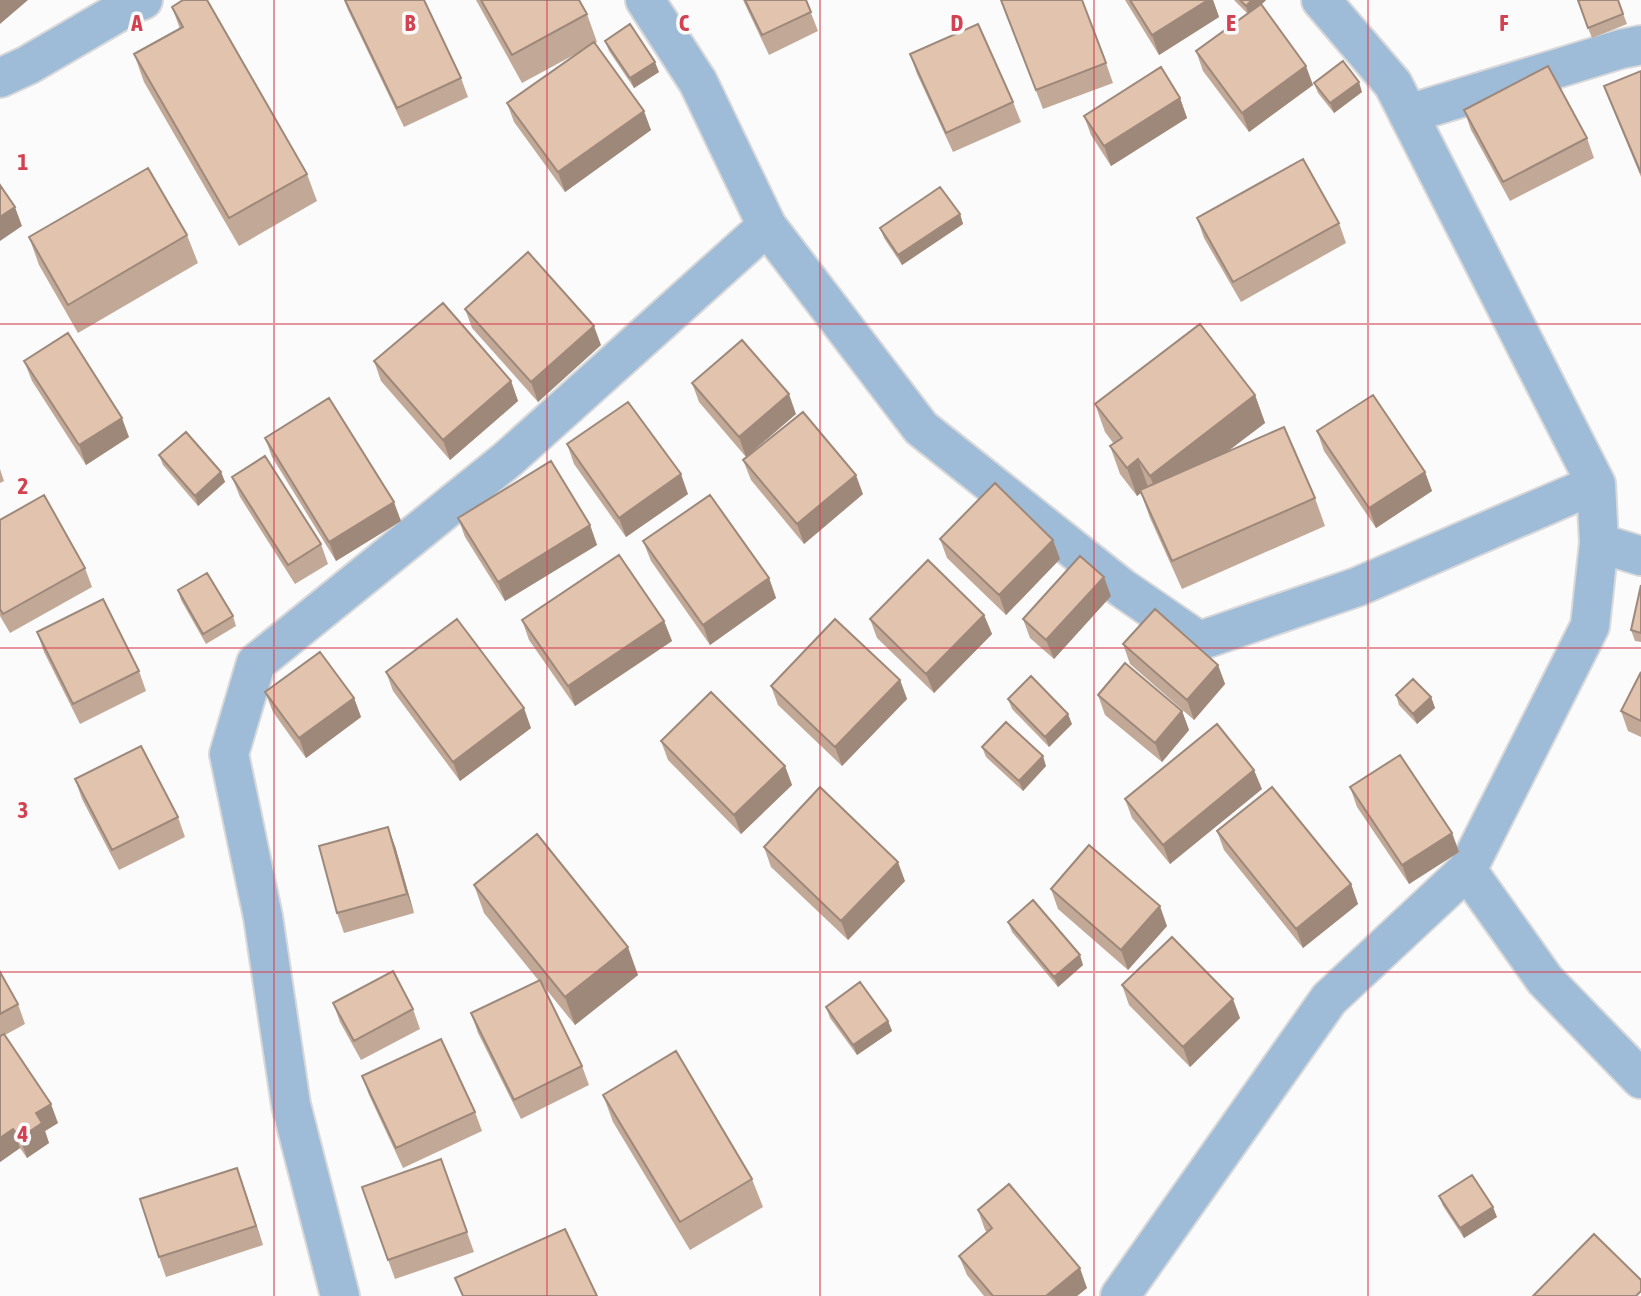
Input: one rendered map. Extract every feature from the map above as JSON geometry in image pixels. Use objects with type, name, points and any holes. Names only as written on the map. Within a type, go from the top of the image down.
[{"type":"street","points":[[0,78],[143,0]]},
{"type":"street","points":[[645,0],[698,82],[767,226],[921,428],[1122,588],[1199,640],[1357,587],[1596,484]]},
{"type":"street","points":[[1121,1295],[1329,999],[1467,870],[1590,626],[1599,543],[1596,484],[1393,84],[1321,0]]},
{"type":"street","points":[[1408,114],[1641,45]]},
{"type":"street","points":[[340,1296],[291,1105],[263,917],[229,754],[256,663],[508,459],[767,226]]},
{"type":"street","points":[[1599,543],[1641,556]]},
{"type":"street","points":[[1467,870],[1545,980],[1641,1079]]},
{"type":"building","points":[[183,0],[207,0],[307,174],[229,218],[134,54],[183,27],[172,7]]},
{"type":"building","points":[[345,0],[424,0],[461,78],[397,108]]},
{"type":"building","points":[[481,0],[579,0],[587,14],[512,55]]},
{"type":"building","points":[[745,0],[806,0],[811,12],[762,35]]},
{"type":"building","points":[[1001,0],[1082,0],[1106,63],[1036,90]]},
{"type":"building","points":[[1130,0],[1208,0],[1152,35]]},
{"type":"building","points":[[1240,0],[1252,0],[1246,6]]},
{"type":"building","points":[[1578,0],[1618,0],[1623,14],[1588,28]]},
{"type":"building","points":[[1261,4],[1306,66],[1242,113],[1196,51]]},
{"type":"building","points":[[630,24],[655,62],[630,78],[605,41]]},
{"type":"building","points":[[978,24],[1013,102],[946,133],[910,54]]},
{"type":"building","points":[[594,42],[644,111],[558,172],[507,103]]},
{"type":"building","points":[[1343,61],[1359,82],[1330,103],[1314,83]]},
{"type":"building","points":[[1548,66],[1587,138],[1503,182],[1464,110]]},
{"type":"building","points":[[1161,67],[1180,98],[1104,146],[1084,116]]},
{"type":"building","points":[[1641,71],[1641,173],[1604,86]]},
{"type":"building","points":[[1303,159],[1339,223],[1233,282],[1197,218]]},
{"type":"building","points":[[148,168],[187,235],[68,305],[29,237]]},
{"type":"building","points":[[0,185],[15,207],[0,217]]},
{"type":"building","points":[[940,187],[960,214],[898,255],[880,228]]},
{"type":"building","points":[[528,252],[594,326],[531,382],[465,309]]},
{"type":"building","points":[[443,303],[511,381],[443,440],[374,361]]},
{"type":"building","points":[[1200,324],[1255,395],[1150,476],[1138,459],[1127,468],[1110,446],[1122,438],[1095,404]]},
{"type":"building","points":[[68,333],[122,418],[79,445],[24,361]]},
{"type":"building","points":[[742,340],[789,394],[739,437],[692,383]]},
{"type":"building","points":[[1373,395],[1425,472],[1369,508],[1317,431]]},
{"type":"building","points":[[329,398],[394,502],[329,542],[265,438]]},
{"type":"building","points":[[628,402],[681,474],[619,518],[567,444]]},
{"type":"building","points":[[803,412],[856,475],[797,524],[743,460]]},
{"type":"building","points":[[1284,427],[1315,498],[1172,561],[1140,490]]},
{"type":"building","points":[[186,432],[221,472],[195,496],[159,455]]},
{"type":"building","points":[[265,456],[321,544],[288,565],[232,477]]},
{"type":"building","points":[[551,461],[590,525],[498,582],[458,518]]},
{"type":"building","points":[[995,483],[1053,540],[999,595],[940,539]]},
{"type":"building","points":[[44,495],[85,568],[3,614],[0,609],[0,520]]},
{"type":"building","points":[[710,495],[769,578],[703,625],[643,541]]},
{"type":"building","points":[[619,555],[664,621],[568,686],[522,620]]},
{"type":"building","points":[[1080,556],[1104,577],[1046,640],[1023,619]]},
{"type":"building","points":[[928,560],[984,615],[926,674],[870,619]]},
{"type":"building","points":[[207,573],[233,616],[203,634],[178,590]]},
{"type":"building","points":[[1641,585],[1641,633],[1631,630]]},
{"type":"building","points":[[103,599],[139,671],[73,704],[37,632]]},
{"type":"building","points":[[1155,609],[1218,665],[1187,700],[1123,644]]},
{"type":"building","points":[[457,619],[524,708],[453,762],[386,672]]},
{"type":"building","points":[[835,619],[900,680],[835,747],[771,686]]},
{"type":"building","points":[[320,652],[354,698],[299,738],[265,692]]},
{"type":"building","points":[[1125,663],[1182,711],[1155,743],[1098,695]]},
{"type":"building","points":[[1641,672],[1641,721],[1621,711]]},
{"type":"building","points":[[1031,676],[1068,714],[1045,737],[1008,699]]},
{"type":"building","points":[[1413,679],[1431,697],[1413,714],[1396,695]]},
{"type":"building","points":[[711,692],[785,766],[734,815],[661,741]]},
{"type":"building","points":[[1006,722],[1043,756],[1019,781],[982,747]]},
{"type":"building","points":[[1217,724],[1254,770],[1163,845],[1125,799]]},
{"type":"building","points":[[141,746],[178,817],[112,850],[75,779]]},
{"type":"building","points":[[1400,755],[1452,833],[1402,865],[1350,787]]},
{"type":"building","points":[[820,787],[898,862],[841,921],[764,847]]},
{"type":"building","points":[[1272,787],[1351,884],[1296,929],[1217,831]]},
{"type":"building","points":[[388,827],[407,894],[337,913],[319,846]]},
{"type":"building","points":[[537,834],[628,947],[565,997],[474,885]]},
{"type":"building","points":[[1089,845],[1160,906],[1121,950],[1051,889]]},
{"type":"building","points":[[1033,900],[1080,955],[1054,977],[1008,922]]},
{"type":"building","points":[[1172,937],[1233,999],[1183,1047],[1122,985]]},
{"type":"building","points":[[393,971],[413,1009],[354,1041],[333,1003]]},
{"type":"building","points":[[0,972],[18,1004],[0,1014]]},
{"type":"building","points":[[540,980],[582,1066],[514,1100],[471,1013]]},
{"type":"building","points":[[860,982],[888,1021],[853,1045],[826,1007]]},
{"type":"building","points":[[4,1034],[51,1104],[36,1113],[42,1123],[20,1138],[13,1129],[0,1138],[0,1036]]},
{"type":"building","points":[[441,1039],[475,1112],[396,1148],[362,1076]]},
{"type":"building","points":[[676,1051],[752,1179],[680,1222],[603,1095]]},
{"type":"building","points":[[441,1159],[467,1232],[388,1260],[362,1187]]},
{"type":"building","points":[[237,1168],[256,1226],[159,1257],[140,1199]]},
{"type":"building","points":[[1472,1175],[1493,1207],[1460,1228],[1439,1196]]},
{"type":"building","points":[[1009,1184],[1080,1268],[1046,1296],[993,1296],[959,1256],[992,1228],[978,1210]]},
{"type":"building","points":[[565,1229],[597,1296],[463,1296],[455,1278]]},
{"type":"building","points":[[1594,1234],[1641,1280],[1641,1291],[1636,1296],[1533,1296]]}]
